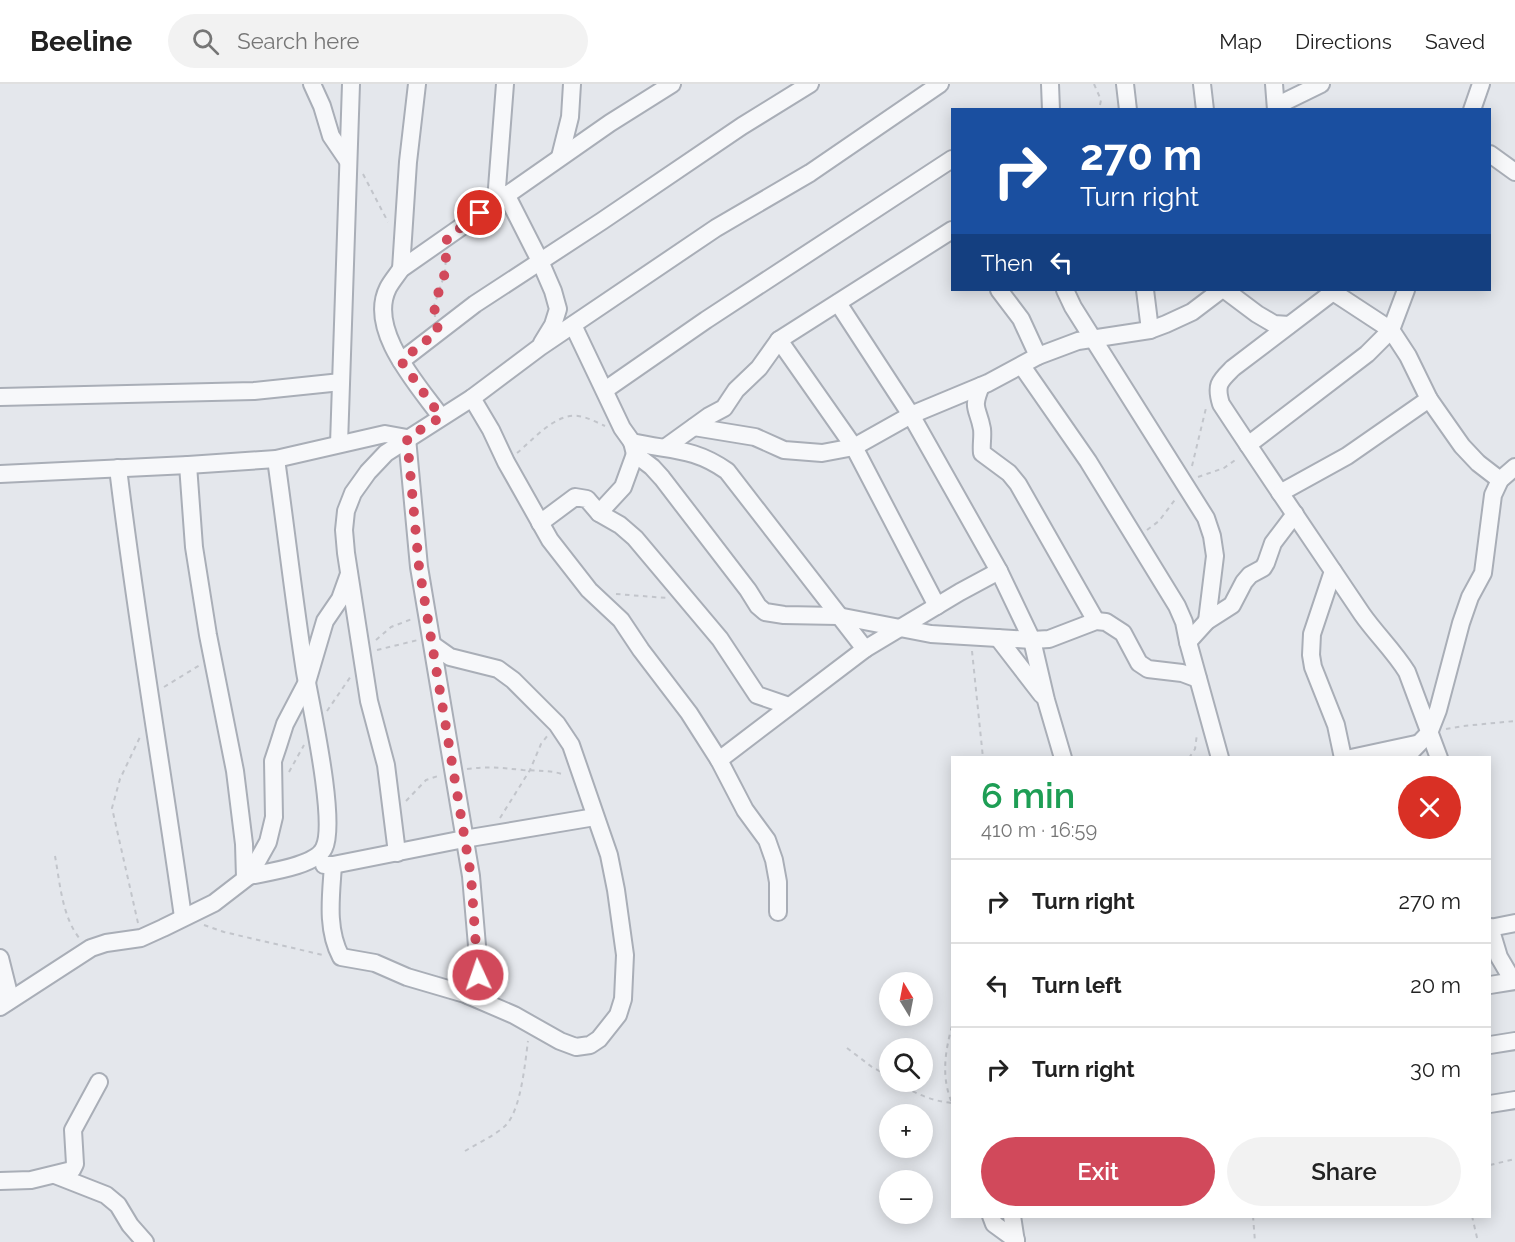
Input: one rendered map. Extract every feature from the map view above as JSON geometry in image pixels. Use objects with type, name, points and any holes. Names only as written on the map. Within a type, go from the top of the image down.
[{"type":"street","points":[[312,84],[322,106],[331,136],[349,157]]},
{"type":"street","points":[[339,444],[351,84]]},
{"type":"street","points":[[401,269],[408,162],[417,84]]},
{"type":"street","points":[[505,84],[501,198],[540,261],[558,309],[553,325],[540,347]]},
{"type":"street","points":[[560,157],[568,126],[572,84]]},
{"type":"street","points":[[441,417],[388,339],[383,309],[387,289],[401,269],[560,157],[672,84]]},
{"type":"street","points":[[401,361],[475,303],[602,221],[742,126],[810,84]]},
{"type":"street","points":[[397,853],[386,765],[369,700],[364,655],[349,573],[344,530],[346,511],[353,493],[386,453],[407,438],[472,398],[540,347],[716,228],[810,174],[940,84]]},
{"type":"street","points":[[1050,84],[1051,108]]},
{"type":"street","points":[[1125,84],[1128,108]]},
{"type":"street","points":[[1202,84],[1205,108]]},
{"type":"street","points":[[1274,84],[1276,108],[1321,84]]},
{"type":"street","points":[[1473,108],[1481,84]]},
{"type":"street","points":[[1491,155],[1515,172]]},
{"type":"street","points":[[605,390],[706,320],[951,160]]},
{"type":"street","points":[[666,447],[724,408],[741,385],[759,368],[779,340],[951,231]]},
{"type":"street","points":[[1066,291],[1093,339],[1187,483],[1206,518],[1215,556],[1207,621]]},
{"type":"street","points":[[1145,291],[1150,330]]},
{"type":"street","points":[[694,427],[754,437],[784,450],[822,453],[854,447],[911,415],[981,386],[1038,356],[1078,341],[1150,330],[1192,312],[1222,291]]},
{"type":"street","points":[[1224,291],[1274,324],[1289,325]]},
{"type":"street","points":[[1436,756],[1423,739],[1407,672],[1379,638],[1280,493],[1221,404],[1217,390],[1221,380],[1233,368],[1331,291],[1391,330],[1408,356],[1429,399],[1462,446],[1478,463],[1500,480]]},
{"type":"street","points":[[1250,448],[1367,354],[1391,330],[1406,291]]},
{"type":"street","points":[[1006,292],[1038,356]]},
{"type":"street","points":[[838,303],[911,415],[999,571],[1032,640],[1062,756]]},
{"type":"street","points":[[573,325],[631,443],[662,478],[758,606],[765,612],[784,615],[838,616],[931,634],[1032,640],[1049,639],[1096,621],[1106,622],[1123,633],[1138,663],[1148,669],[1182,673],[1198,679]]},
{"type":"street","points":[[779,340],[854,447],[937,606]]},
{"type":"street","points":[[1022,366],[1088,461],[1177,606],[1184,622],[1219,756]]},
{"type":"street","points":[[0,397],[254,391],[341,382]]},
{"type":"street","points":[[981,386],[975,400],[975,409],[982,428],[982,453],[1009,473],[1018,484],[1096,621]]},
{"type":"street","points":[[472,398],[540,523],[560,554],[589,590],[621,620],[689,712],[719,760],[745,810],[767,840],[778,882],[778,912]]},
{"type":"street","points":[[1280,493],[1347,456],[1429,399]]},
{"type":"street","points":[[0,474],[276,459],[385,434],[407,438]]},
{"type":"street","points":[[407,438],[419,567],[471,876],[479,969],[476,984],[468,995]]},
{"type":"street","points":[[631,443],[699,454],[727,471],[866,649]]},
{"type":"street","points":[[599,513],[623,487],[631,443]]},
{"type":"street","points":[[247,877],[302,864],[317,858],[324,848],[328,831],[320,758],[276,459]]},
{"type":"street","points":[[188,465],[194,547],[212,658],[235,771],[247,877]]},
{"type":"street","points":[[1407,756],[1423,739],[1438,710],[1461,623],[1470,597],[1483,573],[1493,495],[1500,480],[1515,467]]},
{"type":"street","points":[[118,468],[149,697],[183,917]]},
{"type":"street","points":[[540,523],[575,497],[587,499],[599,513],[620,525],[635,538],[720,639],[757,695],[789,706]]},
{"type":"street","points":[[1188,642],[1207,621],[1232,606],[1244,582],[1250,575],[1263,568],[1273,543],[1295,514]]},
{"type":"street","points":[[719,760],[866,649],[999,571]]},
{"type":"street","points":[[1333,571],[1312,634],[1311,655],[1313,667],[1336,726],[1343,756]]},
{"type":"street","points":[[3,1005],[91,948],[106,943],[141,938],[214,903],[247,877],[268,842],[274,817],[273,761],[285,724],[307,682],[326,621],[340,599],[349,573]]},
{"type":"street","points":[[998,638],[1046,700]]},
{"type":"street","points":[[333,866],[331,920],[335,946],[341,957],[375,963],[407,977],[468,995],[530,1023],[560,1041],[581,1047],[599,1039],[618,1015],[623,999],[625,955],[611,866],[571,745],[557,724],[513,680],[498,669],[450,657],[432,640]]},
{"type":"street","points":[[1359,756],[1423,739]]},
{"type":"street","points":[[302,864],[333,866],[464,839],[595,817]]},
{"type":"street","points":[[1491,928],[1515,923]]},
{"type":"street","points":[[1491,931],[1499,957],[1514,981],[1491,985]]},
{"type":"street","points":[[0,958],[8,990],[3,1005]]},
{"type":"street","points":[[1491,1045],[1515,1041]]},
{"type":"street","points":[[0,1181],[31,1180],[71,1171],[74,1167],[73,1130],[99,1082]]},
{"type":"street","points":[[1491,1104],[1515,1100]]},
{"type":"street","points":[[55,1175],[106,1195],[118,1205],[130,1225],[145,1242]]},
{"type":"street","points":[[992,1218],[994,1224],[1016,1241]]},
{"type":"street","points":[[1012,1218],[1016,1241]]},
{"type":"path","points":[[1094,84],[1101,100],[1099,108]]},
{"type":"path","points":[[349,157],[370,186],[390,225]]},
{"type":"path","points":[[438,331],[434,306],[445,273],[447,238]]},
{"type":"path","points":[[1136,540],[1159,521],[1187,483],[1204,411],[1217,390]]},
{"type":"path","points":[[506,462],[551,424],[571,416],[584,417],[631,443]]},
{"type":"path","points":[[1187,483],[1224,468],[1250,448]]},
{"type":"path","points":[[589,590],[687,600]]},
{"type":"path","points":[[288,774],[315,728],[364,655],[382,634],[391,627],[427,613]]},
{"type":"path","points":[[970,637],[983,756]]},
{"type":"path","points":[[364,655],[432,640]]},
{"type":"path","points":[[149,697],[169,682],[212,658]]},
{"type":"path","points":[[1423,739],[1463,726],[1515,721]]},
{"type":"path","points":[[488,835],[530,770],[541,744],[557,724]]},
{"type":"path","points":[[140,737],[120,779],[112,808],[141,938]]},
{"type":"path","points":[[392,813],[426,780],[452,771],[486,766],[547,770],[584,783]]},
{"type":"path","points":[[55,856],[66,912],[74,932],[91,948]]},
{"type":"path","points":[[183,917],[224,932],[313,954],[341,957]]},
{"type":"path","points":[[465,1151],[504,1127],[513,1114],[521,1084],[530,1023]]},
{"type":"path","points":[[951,1030],[944,1067],[951,1098]]},
{"type":"path","points":[[847,1048],[879,1071]]},
{"type":"path","points":[[913,1092],[932,1100],[951,1103]]},
{"type":"path","points":[[1491,1165],[1515,1159]]},
{"type":"path","points":[[1253,1218],[1255,1242]]},
{"type":"path","points":[[1472,1218],[1478,1242]]},
{"type":"route","points":[[478,975],[471,876],[419,567],[407,438],[441,417],[401,361],[438,331],[434,306],[445,273],[447,238],[480,213]]}]
